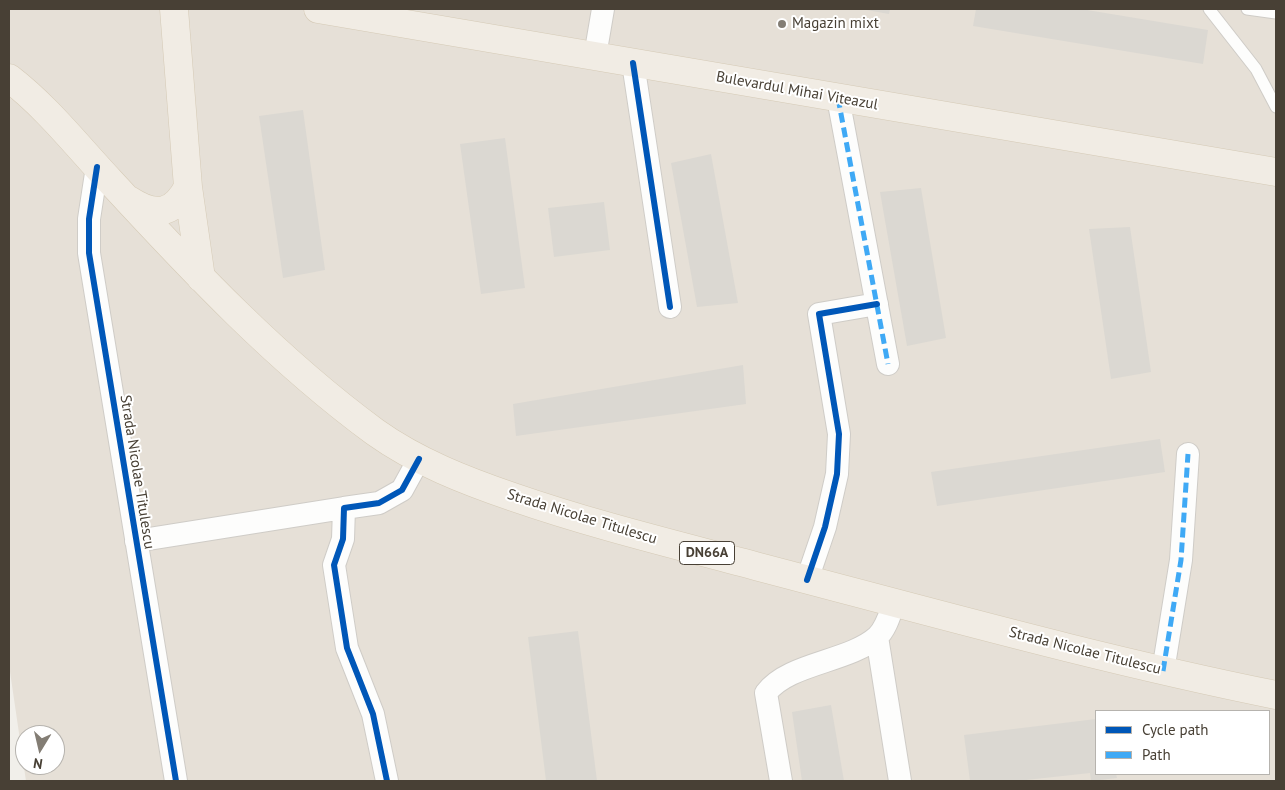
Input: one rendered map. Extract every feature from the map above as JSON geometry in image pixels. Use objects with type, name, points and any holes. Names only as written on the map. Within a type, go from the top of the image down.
[{"type":"main road","points":[[174,9],[188,187],[201,278]]},
{"type":"main road","name":"Bulevardul Mihai Viteazul","points":[[330,10],[1276,172]]},
{"type":"main road","name":"Strada Nicolae Titulescu","points":[[9,78],[27,92],[62,127],[201,278],[268,345],[323,392],[378,434],[419,458],[473,483],[600,525],[894,603],[1163,671],[1276,695]]},
{"type":"main road","points":[[128,199],[140,207],[155,211],[169,210],[180,202],[188,187]]},
{"type":"street","points":[[595,56],[603,9]]},
{"type":"street","points":[[633,63],[670,307]]},
{"type":"street","points":[[838,98],[888,364]]},
{"type":"street","name":"Strada Nicolae Titulescu","points":[[97,166],[89,219],[89,253],[176,781]]},
{"type":"street","points":[[807,580],[825,527],[837,474],[839,434],[819,314],[877,304]]},
{"type":"street","points":[[1163,671],[1181,560],[1188,454]]},
{"type":"street","points":[[136,541],[379,503],[402,490],[419,458]]},
{"type":"street","points":[[344,508],[343,539],[334,565],[347,648],[373,714],[387,781]]},
{"type":"street","points":[[780,781],[766,693],[772,686],[798,672],[863,646],[877,638],[884,629],[894,603]]},
{"type":"street","points":[[877,638],[900,781]]},
{"type":"lane","points":[[1209,9],[1256,69],[1276,107]]},
{"type":"lane","points":[[1247,9],[1276,13]]},
{"type":"shaded area","points":[[9,9],[1276,9],[1276,781],[26,781],[25,775],[65,775],[65,725],[18,725],[9,665]]},
{"type":"building","points":[[861,9],[890,9],[889,14]]},
{"type":"building","points":[[976,9],[1081,9],[1208,30],[1203,64],[973,26]]},
{"type":"building","points":[[303,110],[325,270],[283,278],[259,116]]},
{"type":"building","points":[[505,138],[525,288],[481,294],[460,144]]},
{"type":"building","points":[[711,154],[738,303],[697,307],[671,163]]},
{"type":"building","points":[[921,188],[946,338],[907,346],[880,192]]},
{"type":"building","points":[[604,202],[610,250],[554,257],[548,208]]},
{"type":"building","points":[[1130,227],[1151,372],[1111,379],[1089,229]]},
{"type":"building","points":[[743,365],[746,404],[516,436],[513,404]]},
{"type":"building","points":[[1160,439],[1165,472],[937,506],[931,472]]},
{"type":"building","points":[[578,631],[597,781],[546,781],[528,637]]},
{"type":"building","points":[[831,705],[844,781],[802,781],[792,712]]},
{"type":"building","points":[[1095,719],[1095,775],[1116,775],[1117,778],[1091,781],[1090,773],[1017,781],[970,781],[964,735]]},
{"type":"marked path","points":[[838,98],[888,364]]},
{"type":"marked path","points":[[1163,671],[1181,560],[1188,454]]},
{"type":"cycle path","points":[[633,63],[670,307]]},
{"type":"cycle path","points":[[97,167],[89,219],[89,253],[176,781]]},
{"type":"cycle path","points":[[807,580],[825,527],[837,474],[839,434],[819,314],[877,304]]},
{"type":"cycle path","points":[[387,781],[373,714],[347,648],[334,565],[343,539],[344,508],[379,503],[402,490],[419,459]]},
{"type":"place","name":"Magazin mixt","points":[[782,24]]}]
